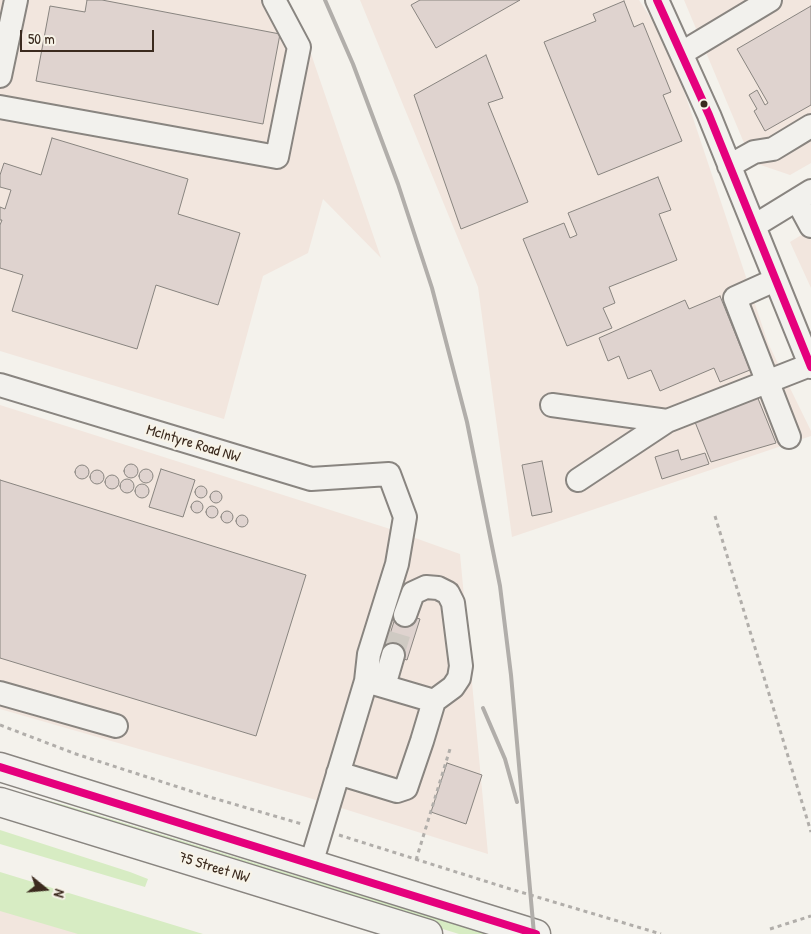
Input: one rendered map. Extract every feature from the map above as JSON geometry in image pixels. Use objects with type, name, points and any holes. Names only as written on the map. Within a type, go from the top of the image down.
[{"type":"main road","points":[[0,767],[536,934]]},
{"type":"main road","name":"75 Street NW","points":[[0,802],[428,934]]},
{"type":"street","points":[[0,76],[16,0]]},
{"type":"street","points":[[0,107],[277,157],[300,47],[274,0]]},
{"type":"street","points":[[682,53],[770,0]]},
{"type":"street","points":[[578,480],[667,421],[810,366],[730,166],[682,53],[666,3]]},
{"type":"street","points":[[730,166],[754,152],[773,149],[811,126]]},
{"type":"street","points":[[754,226],[804,196],[811,226]]},
{"type":"street","points":[[775,280],[734,298],[788,437]]},
{"type":"street","name":"McIntyre Road NW","points":[[0,385],[311,479],[389,474],[405,518],[397,564],[387,598]]},
{"type":"street","points":[[552,405],[667,421]]},
{"type":"street","points":[[338,773],[397,791],[406,788],[434,701],[453,687],[459,678],[461,666],[453,603],[448,593],[438,588],[426,587],[413,593],[407,609],[387,598],[369,654],[375,683]]},
{"type":"street","points":[[311,864],[338,773],[375,683],[393,655]]},
{"type":"street","points":[[375,683],[434,701]]},
{"type":"street","points":[[0,693],[116,726]]},
{"type":"path","points":[[714,516],[811,832]]},
{"type":"path","points":[[416,860],[450,750]]},
{"type":"path","points":[[770,929],[811,916]]},
{"type":"shaded area","points":[[0,0],[283,0],[309,48],[381,258],[323,199],[308,253],[263,276],[224,419],[0,351]]},
{"type":"shaded area","points":[[360,0],[639,0],[669,46],[768,343],[811,431],[811,436],[512,537],[478,287]]},
{"type":"shaded area","points":[[684,0],[811,0],[811,163],[790,175],[752,162]]},
{"type":"shaded area","points":[[811,229],[811,288],[790,242]]},
{"type":"shaded area","points":[[0,405],[387,528],[460,554],[488,854],[306,797],[0,709]]},
{"type":"shaded area","points":[[0,889],[147,934],[0,934]]},
{"type":"green space","points":[[0,788],[65,805],[487,934],[459,934],[0,793]]},
{"type":"green space","points":[[0,830],[148,879],[145,887],[0,844]]},
{"type":"green space","points":[[0,872],[203,934],[78,934],[0,911]]},
{"type":"building","points":[[87,0],[102,0],[280,34],[263,124],[36,81],[50,6],[85,12]]},
{"type":"building","points":[[420,0],[520,0],[436,48],[411,5]]},
{"type":"building","points":[[624,1],[634,27],[643,23],[671,92],[663,95],[682,141],[598,175],[544,42],[596,21],[593,14]]},
{"type":"building","points":[[811,6],[811,105],[765,131],[754,111],[757,109],[749,95],[757,90],[765,105],[768,103],[737,49]]},
{"type":"building","points":[[486,55],[503,98],[488,103],[528,202],[461,229],[414,95]]},
{"type":"building","points":[[52,138],[188,179],[178,214],[240,233],[218,305],[156,285],[137,349],[12,311],[23,275],[0,268],[0,225],[2,220],[0,220],[0,207],[5,209],[11,190],[0,187],[0,175],[4,163],[41,175]]},
{"type":"building","points":[[658,177],[671,210],[659,214],[677,260],[609,287],[615,303],[603,308],[612,328],[567,346],[523,239],[564,223],[570,238],[577,235],[568,213]]},
{"type":"building","points":[[720,296],[750,370],[720,382],[714,368],[660,391],[651,370],[628,379],[619,356],[608,361],[599,338],[685,300],[689,309]]},
{"type":"building","points":[[757,396],[776,443],[711,462],[695,422]]},
{"type":"building","points":[[678,450],[681,460],[705,453],[709,464],[662,479],[655,457]]},
{"type":"building","points":[[542,461],[552,512],[532,516],[522,465]]},
{"type":"building","points":[[131,464],[136,466],[138,471],[136,476],[131,478],[126,476],[124,471],[126,466]]},
{"type":"building","points":[[82,465],[87,467],[89,472],[87,477],[82,479],[77,477],[75,472],[77,467]]},
{"type":"building","points":[[146,469],[151,471],[153,476],[151,481],[146,483],[141,481],[139,476],[141,471]]},
{"type":"building","points":[[161,469],[195,480],[183,517],[149,507]]},
{"type":"building","points":[[97,470],[102,472],[104,477],[102,482],[97,484],[92,482],[90,477],[92,472]]},
{"type":"building","points":[[112,475],[117,477],[119,482],[117,487],[112,489],[107,487],[105,482],[107,477]]},
{"type":"building","points":[[127,479],[132,481],[134,486],[132,491],[127,493],[122,491],[120,486],[122,481]]},
{"type":"building","points":[[0,480],[306,575],[256,736],[0,658]]},
{"type":"building","points":[[142,484],[147,486],[149,491],[147,496],[142,498],[137,496],[135,491],[137,486]]},
{"type":"building","points":[[199,486],[203,486],[207,492],[203,498],[199,498],[195,494],[195,490]]},
{"type":"building","points":[[214,491],[218,491],[222,497],[218,503],[214,503],[210,499],[210,495]]},
{"type":"building","points":[[199,501],[202,502],[202,512],[195,513],[192,512],[191,505],[192,502]]},
{"type":"building","points":[[210,506],[214,506],[218,512],[214,518],[210,518],[206,514],[206,510]]},
{"type":"building","points":[[225,511],[229,511],[233,517],[229,523],[225,523],[221,519],[221,515]]},
{"type":"building","points":[[240,515],[244,515],[248,521],[244,527],[240,527],[236,523],[236,519]]},
{"type":"building","points":[[397,612],[420,619],[407,660],[384,653]]},
{"type":"building","points":[[447,763],[482,775],[466,824],[431,812]]},
{"type":"tunnel","points":[[393,655],[405,615]]},
{"type":"railway","points":[[325,0],[353,64],[398,184],[432,288],[467,422],[500,586],[511,675],[534,934]]},
{"type":"railway","points":[[483,708],[505,759],[517,802]]},
{"type":"transit line","points":[[657,0],[709,115],[811,367]]},
{"type":"transit line","points":[[0,767],[536,934]]}]
